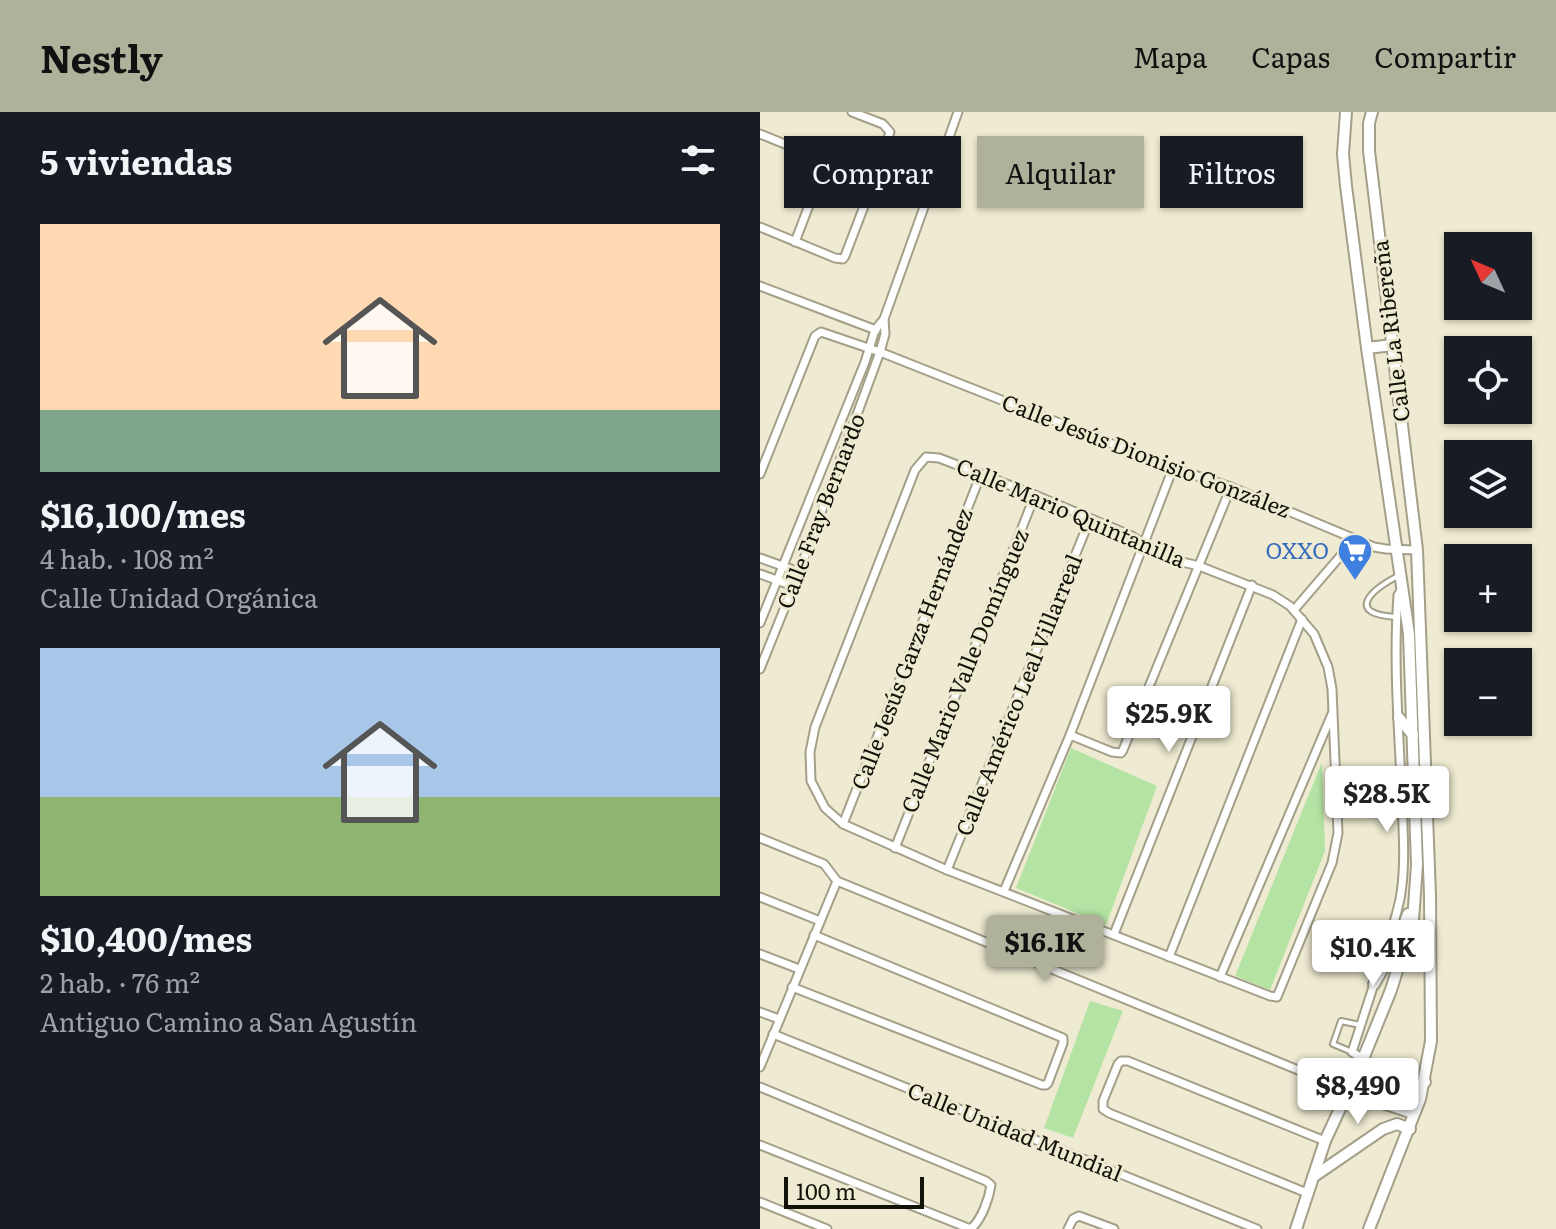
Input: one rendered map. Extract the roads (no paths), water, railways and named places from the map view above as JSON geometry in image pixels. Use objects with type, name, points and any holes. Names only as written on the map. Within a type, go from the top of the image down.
[{"type":"street","points":[[852,112],[883,124],[889,129],[889,136]]},
{"type":"street","points":[[875,351],[875,330],[884,319],[958,112]]},
{"type":"street","name":"Calle La Ribereña","points":[[1346,112],[1343,154],[1402,588],[1413,735],[1416,889]]},
{"type":"street","name":"Calle La Ribereña","points":[[1369,1229],[1410,1129],[1425,1082],[1431,1041],[1430,895],[1417,550],[1369,151],[1372,112]]},
{"type":"street","points":[[760,134],[784,144]]},
{"type":"street","points":[[795,242],[808,208]]},
{"type":"street","points":[[760,227],[843,259],[864,208]]},
{"type":"street","points":[[760,286],[885,334]]},
{"type":"street","points":[[875,351],[885,334],[884,319]]},
{"type":"street","name":"Calle Jesús Dionisio González","points":[[760,474],[815,336],[825,332],[1173,468],[1231,487],[1374,547],[1417,550]]},
{"type":"street","points":[[1367,348],[1393,345]]},
{"type":"street","name":"Calle Fray Bernardo","points":[[760,623],[875,351]]},
{"type":"street","name":"Calle Fray Bernardo","points":[[760,669],[799,572],[875,351]]},
{"type":"street","name":"Calle Mario Quintanilla","points":[[926,457],[981,474],[1090,519],[1121,531],[1170,559],[1199,566],[1273,595],[1294,610],[1314,634],[1328,667],[1332,689],[1338,833],[1332,863],[1277,997],[947,870],[843,824],[825,808],[811,781],[810,752],[815,727],[915,470],[926,457]]},
{"type":"street","points":[[1004,891],[1070,735],[1173,468]]},
{"type":"street","name":"Calle Jesús Garza Hernández","points":[[843,824],[981,474]]},
{"type":"street","points":[[1070,735],[1112,752],[1121,753],[1123,750],[1231,487]]},
{"type":"street","name":"Calle Mario Valle Domínguez","points":[[895,848],[1035,495]]},
{"type":"street","name":"Calle Américo Leal Villarreal","points":[[947,870],[1090,519]]},
{"type":"street","points":[[1294,610],[1355,539]]},
{"type":"street","points":[[760,558],[799,572]]},
{"type":"street","points":[[760,574],[793,586]]},
{"type":"street","points":[[1114,934],[1252,585]]},
{"type":"street","points":[[1402,617],[1399,718],[1403,834],[1400,896],[1352,1052],[1363,1059],[1378,1082],[1387,1087],[1406,1089],[1425,1082]]},
{"type":"street","points":[[1169,957],[1302,619]]},
{"type":"street","points":[[1220,977],[1332,712]]},
{"type":"street","points":[[1399,718],[1413,735]]},
{"type":"street","points":[[760,838],[824,864],[837,881],[1414,1115]]},
{"type":"street","points":[[760,1067],[837,881]]},
{"type":"street","points":[[1374,984],[1395,947],[1416,889]]},
{"type":"street","points":[[1296,1229],[1325,1141],[1391,990],[1408,937],[1416,889]]},
{"type":"street","points":[[760,897],[820,921]]},
{"type":"street","points":[[792,987],[1044,1085],[1048,1083],[1064,1039],[814,935]]},
{"type":"street","points":[[760,954],[799,969]]},
{"type":"street","points":[[760,1012],[779,1019]]},
{"type":"street","name":"Calle Unidad Mundial","points":[[773,1034],[1257,1229]]},
{"type":"street","points":[[1307,1193],[1105,1111],[1103,1101],[1116,1067],[1121,1061],[1128,1061],[1325,1141]]},
{"type":"street","points":[[760,1087],[986,1181],[991,1185],[990,1193],[978,1222],[968,1228],[760,1145]]},
{"type":"street","points":[[1312,1178],[1383,1129],[1397,1124],[1410,1129]]},
{"type":"street","points":[[760,1202],[827,1229]]},
{"type":"street","points":[[1068,1229],[1076,1216],[1114,1229]]},
{"type":"lane","points":[[1400,575],[1375,590],[1369,596],[1367,605],[1378,616],[1402,617]]},
{"type":"lane","points":[[1352,1052],[1333,1044],[1341,1021],[1360,1025]]},
{"type":"place","name":"OXXO","points":[[1355,582]]}]
